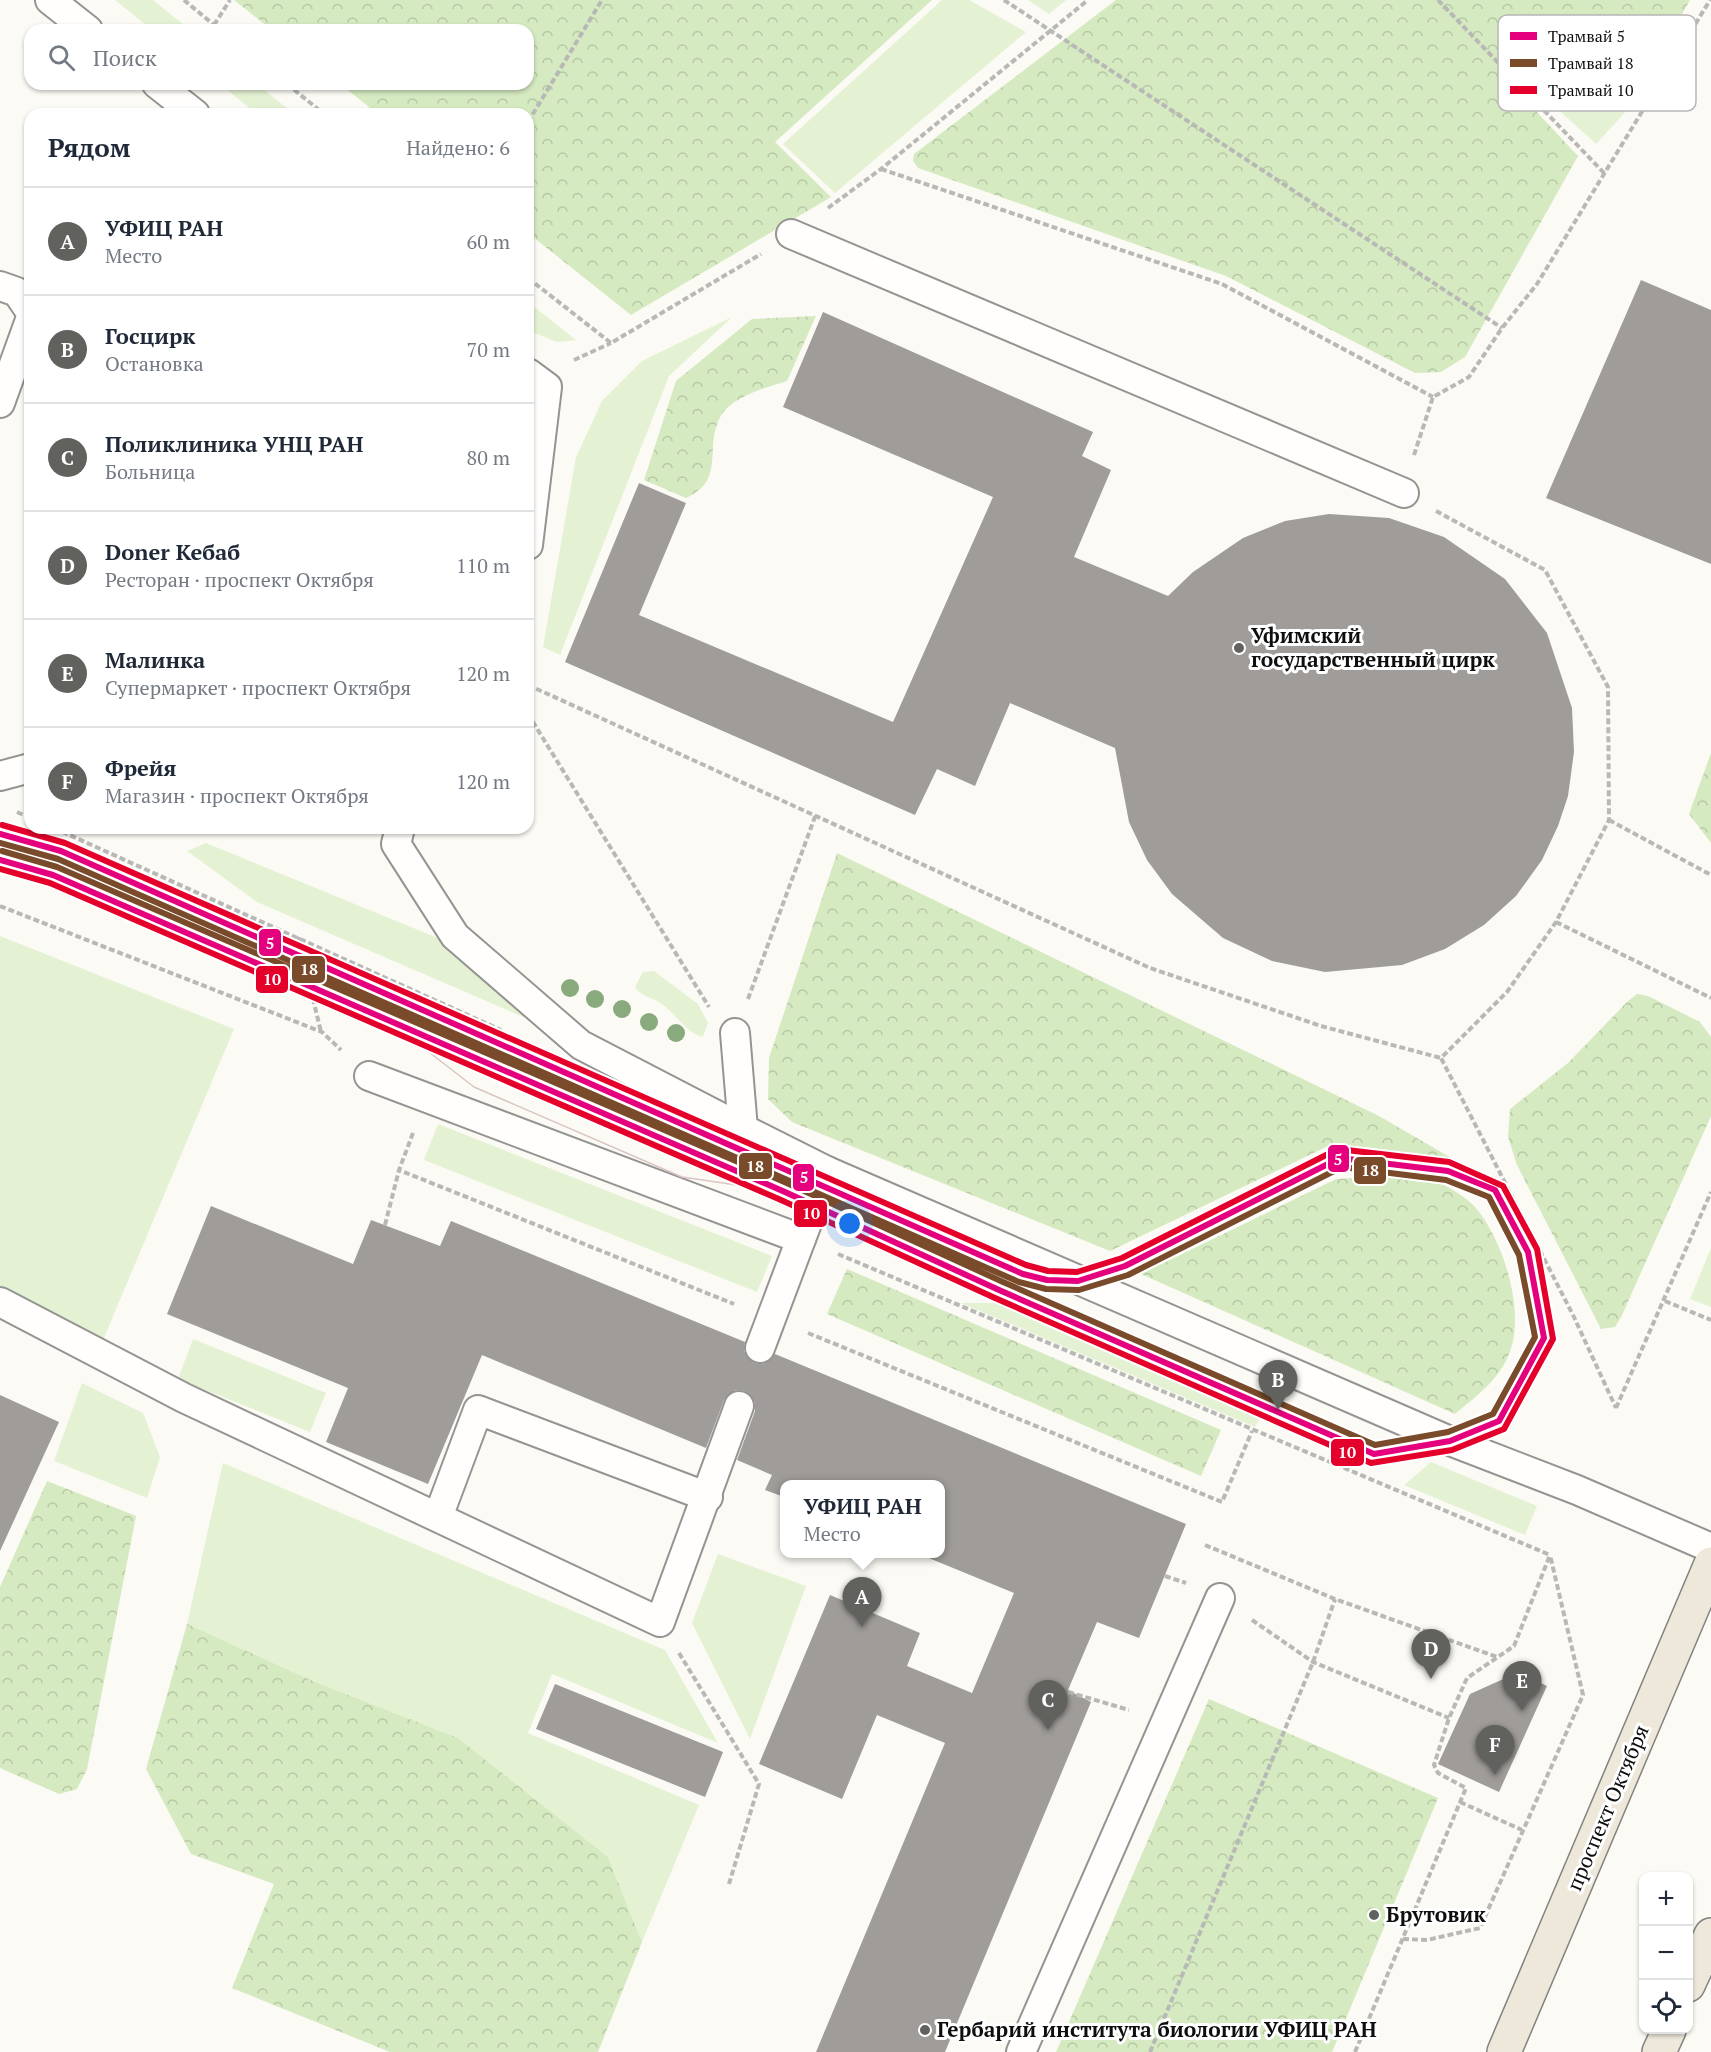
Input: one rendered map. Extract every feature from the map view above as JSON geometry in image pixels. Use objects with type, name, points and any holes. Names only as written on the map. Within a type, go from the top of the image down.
[{"type":"main road","name":"проспект Октября","points":[[1504,2052],[1711,1564]]},
{"type":"main road","points":[[1698,1979],[1711,1935]]},
{"type":"main road","points":[[1659,2052],[1667,2034]]},
{"type":"lane","points":[[50,0],[80,24]]},
{"type":"lane","points":[[165,90],[187,108]]},
{"type":"lane","points":[[791,234],[1404,493]]},
{"type":"lane","points":[[0,286],[17,292],[24,302]]},
{"type":"lane","points":[[0,403],[24,337]]},
{"type":"lane","points":[[534,377],[547,387],[534,468]]},
{"type":"lane","points":[[0,776],[24,770]]},
{"type":"lane","points":[[398,834],[396,844],[455,936],[581,1045],[827,1171],[1450,1441],[1577,1490],[1711,1548]]},
{"type":"lane","points":[[735,1034],[743,1129]]},
{"type":"lane","points":[[369,1076],[801,1239]]},
{"type":"lane","points":[[760,1348],[827,1171]]},
{"type":"lane","points":[[0,1302],[184,1398],[660,1622],[708,1497],[739,1406]]},
{"type":"lane","points":[[438,1517],[478,1410],[708,1497]]},
{"type":"lane","points":[[1021,2052],[1220,1598]]},
{"type":"path","points":[[184,0],[213,24]]},
{"type":"path","points":[[215,24],[230,0]]},
{"type":"path","points":[[534,112],[602,0]]},
{"type":"path","points":[[1004,0],[1502,327]]},
{"type":"path","points":[[534,283],[611,343],[717,283],[791,234],[881,169],[1088,0]]},
{"type":"path","points":[[1438,0],[1498,63]]},
{"type":"path","points":[[1696,23],[1710,0]]},
{"type":"path","points":[[294,90],[317,108]]},
{"type":"path","points":[[1545,111],[1605,174]]},
{"type":"path","points":[[1440,1058],[1507,992],[1556,922],[1609,820],[1608,687],[1545,570],[1404,493],[1418,437],[1434,397],[1469,377],[1502,327],[1537,284],[1643,111]]},
{"type":"path","points":[[881,169],[1222,284],[1434,397]]},
{"type":"path","points":[[534,688],[816,814],[1150,968],[1321,1026],[1440,1058],[1574,1315],[1616,1408],[1711,1192]]},
{"type":"path","points":[[534,724],[712,1013]]},
{"type":"path","points":[[735,1034],[816,814]]},
{"type":"path","points":[[1609,820],[1711,875]]},
{"type":"path","points":[[67,834],[512,1035]]},
{"type":"path","points":[[0,906],[322,1032],[369,1076]]},
{"type":"path","points":[[1556,922],[1711,998]]},
{"type":"path","points":[[298,937],[322,1032]]},
{"type":"path","points":[[384,1225],[399,1170],[426,1096]]},
{"type":"path","points":[[399,1170],[1222,1502],[1252,1431]]},
{"type":"path","points":[[801,1239],[1550,1555]]},
{"type":"path","points":[[1665,1301],[1711,1320]]},
{"type":"path","points":[[1205,1545],[1335,1599],[1498,1657]]},
{"type":"path","points":[[1355,2052],[1466,1788],[1438,1773],[1434,1765],[1449,1718],[1467,1678],[1514,1646],[1550,1555]]},
{"type":"path","points":[[1403,1939],[1427,1940],[1480,1928],[1583,1695],[1550,1555]]},
{"type":"path","points":[[1220,1598],[1313,1662],[1449,1718]]},
{"type":"path","points":[[1150,2052],[1313,1662],[1335,1599]]},
{"type":"path","points":[[660,1622],[759,1784],[729,1884]]},
{"type":"path","points":[[1068,1692],[1138,1713]]},
{"type":"path","points":[[1460,1802],[1522,1830]]},
{"type":"green space","points":[[115,0],[153,0],[183,24],[145,24]]},
{"type":"green space","points":[[234,0],[932,0],[775,142],[831,197],[631,315],[534,238],[534,108],[370,108],[348,90],[534,90],[534,24],[264,24]]},
{"type":"green space","points":[[942,0],[969,0],[1026,32],[835,193],[783,144]]},
{"type":"green space","points":[[1028,0],[1066,0],[1049,14]]},
{"type":"green space","points":[[1116,0],[1690,0],[1682,15],[1498,15],[1498,111],[1536,111],[1578,156],[1465,357],[1441,372],[1415,373],[1226,276],[918,168],[913,161],[914,154]]},
{"type":"green space","points":[[227,90],[264,90],[287,108],[250,108]]},
{"type":"green space","points":[[1560,111],[1626,111],[1596,144]]},
{"type":"green space","points":[[534,307],[576,340],[556,342],[534,333]]},
{"type":"green space","points":[[816,316],[787,381],[743,397],[722,414],[716,426],[711,472],[699,490],[686,498],[644,480],[676,381],[752,319]]},
{"type":"green space","points":[[732,317],[669,376],[560,655],[543,647],[576,457],[602,401],[642,361]]},
{"type":"green space","points":[[1711,753],[1711,843],[1689,814]]},
{"type":"green space","points":[[206,843],[445,941],[544,1026],[257,902],[187,851]]},
{"type":"green space","points":[[837,853],[1379,1116],[1453,1159],[1326,1147],[1110,1251],[792,1122],[768,1099],[769,1058]]},
{"type":"green space","points":[[0,936],[234,1029],[103,1340],[0,1287]]},
{"type":"green space","points":[[654,971],[698,1004],[708,1023],[703,1037],[686,1027],[665,1006],[637,990],[635,987],[643,972]]},
{"type":"green space","points":[[1637,994],[1648,996],[1700,1022],[1711,1037],[1711,1116],[1622,1315],[1615,1327],[1601,1329],[1517,1165],[1508,1137],[1510,1109],[1568,1063]]},
{"type":"green space","points":[[438,1124],[772,1256],[757,1292],[424,1160]]},
{"type":"green space","points":[[1387,1176],[1431,1180],[1446,1186],[1467,1200],[1485,1220],[1508,1272],[1515,1310],[1515,1329],[1508,1356],[1490,1384],[1455,1414],[1141,1274],[1336,1179]]},
{"type":"green space","points":[[1711,1248],[1711,1307],[1690,1299]]},
{"type":"green space","points":[[847,1269],[1221,1430],[1201,1476],[827,1314]]},
{"type":"green space","points":[[961,1303],[1009,1303],[1338,1445],[1327,1447],[1259,1419],[1255,1427]]},
{"type":"green space","points":[[193,1339],[326,1393],[310,1432],[178,1379]]},
{"type":"green space","points":[[82,1383],[143,1413],[160,1457],[147,1498],[54,1461]]},
{"type":"green space","points":[[1431,1462],[1537,1506],[1525,1535],[1404,1485]]},
{"type":"green space","points":[[223,1463],[665,1650],[718,1743],[552,1674],[528,1733],[699,1805],[642,1942],[608,1857],[458,1738],[313,1681],[187,1624]]},
{"type":"green space","points":[[47,1481],[136,1516],[87,1769],[77,1789],[59,1794],[0,1768],[0,1587]]},
{"type":"green space","points":[[718,1554],[806,1586],[750,1739],[692,1623]]},
{"type":"green space","points":[[187,1624],[313,1681],[458,1738],[608,1857],[642,1942],[598,2052],[390,2052],[232,1988],[274,1884],[191,1854],[146,1769]]},
{"type":"green space","points":[[1209,1699],[1438,1798],[1332,2052],[1056,2052]]},
{"type":"building","points":[[1641,280],[1711,310],[1711,564],[1546,498]]},
{"type":"building","name":"Уфимский государственный цирк","points":[[823,312],[1093,432],[1082,456],[1111,470],[1074,557],[1168,596],[1193,572],[1243,538],[1285,521],[1329,514],[1389,518],[1444,537],[1505,579],[1547,633],[1572,708],[1574,752],[1568,796],[1558,826],[1542,860],[1516,896],[1484,925],[1445,949],[1402,965],[1325,972],[1272,961],[1223,938],[1172,894],[1147,860],[1129,822],[1115,748],[1010,703],[975,786],[937,769],[915,815],[565,662],[639,483],[686,503],[639,615],[893,722],[993,497],[783,407]]},
{"type":"building","points":[[211,1206],[353,1264],[371,1220],[440,1246],[451,1221],[745,1342],[744,1351],[754,1363],[763,1364],[775,1354],[1186,1524],[1139,1638],[1097,1622],[1068,1690],[1091,1702],[945,2052],[816,2052],[945,1743],[877,1715],[842,1799],[759,1764],[830,1595],[920,1633],[907,1666],[972,1693],[1014,1593],[929,1558],[945,1558],[945,1480],[780,1480],[780,1496],[765,1490],[772,1475],[737,1460],[755,1411],[755,1403],[745,1391],[736,1390],[724,1400],[706,1448],[482,1355],[428,1484],[326,1442],[348,1388],[167,1314]]},
{"type":"building","points":[[0,1395],[59,1422],[0,1551]]},
{"type":"building","points":[[1519,1672],[1547,1686],[1499,1792],[1438,1764],[1470,1694]]},
{"type":"building","points":[[555,1684],[723,1752],[705,1797],[536,1729]]},
{"type":"tram line","name":"10","points":[[2,825],[24,831]]},
{"type":"tram line","name":"5","points":[[0,834],[61,851],[1023,1274],[1047,1280],[1078,1281],[1125,1266],[1340,1158],[1448,1171],[1495,1190],[1528,1252],[1544,1338],[1499,1421],[1450,1441],[1374,1454],[999,1290],[785,1192],[53,875],[0,860]]},
{"type":"tram line","name":"10","points":[[0,869],[50,883],[781,1200],[995,1298],[1371,1463],[1452,1450],[1504,1429],[1553,1339],[1537,1249],[1503,1186],[1449,1162],[1338,1149],[1122,1258],[1077,1272],[1048,1271],[1026,1265],[65,843],[34,834]]},
{"type":"tram line","name":"18","points":[[0,843],[58,859],[1019,1282],[1046,1289],[1079,1290],[1128,1275],[1342,1167],[1446,1180],[1489,1197],[1519,1255],[1535,1337],[1493,1414],[1448,1432],[1375,1445],[1003,1282],[789,1184],[57,867],[2,851]]},
{"type":"tram line","points":[[385,1018],[474,1087],[682,1177],[785,1192]]},
{"type":"place","name":"Уфимский государственный цирк","points":[[1239,648]]},
{"type":"place","name":"Госцирк","points":[[1278,1410]]},
{"type":"place","name":"УФИЦ РАН","points":[[862,1627]]},
{"type":"place","name":"Doner Кебаб","points":[[1431,1679]]},
{"type":"place","name":"Малинка","points":[[1522,1711]]},
{"type":"place","name":"Поликлиника УНЦ РАН","points":[[1048,1730]]},
{"type":"place","name":"Фрейя","points":[[1495,1775]]},
{"type":"place","name":"Брутовик","points":[[1374,1915]]},
{"type":"place","name":"Гербарий института биологии УФИЦ РАН","points":[[925,2030]]}]
